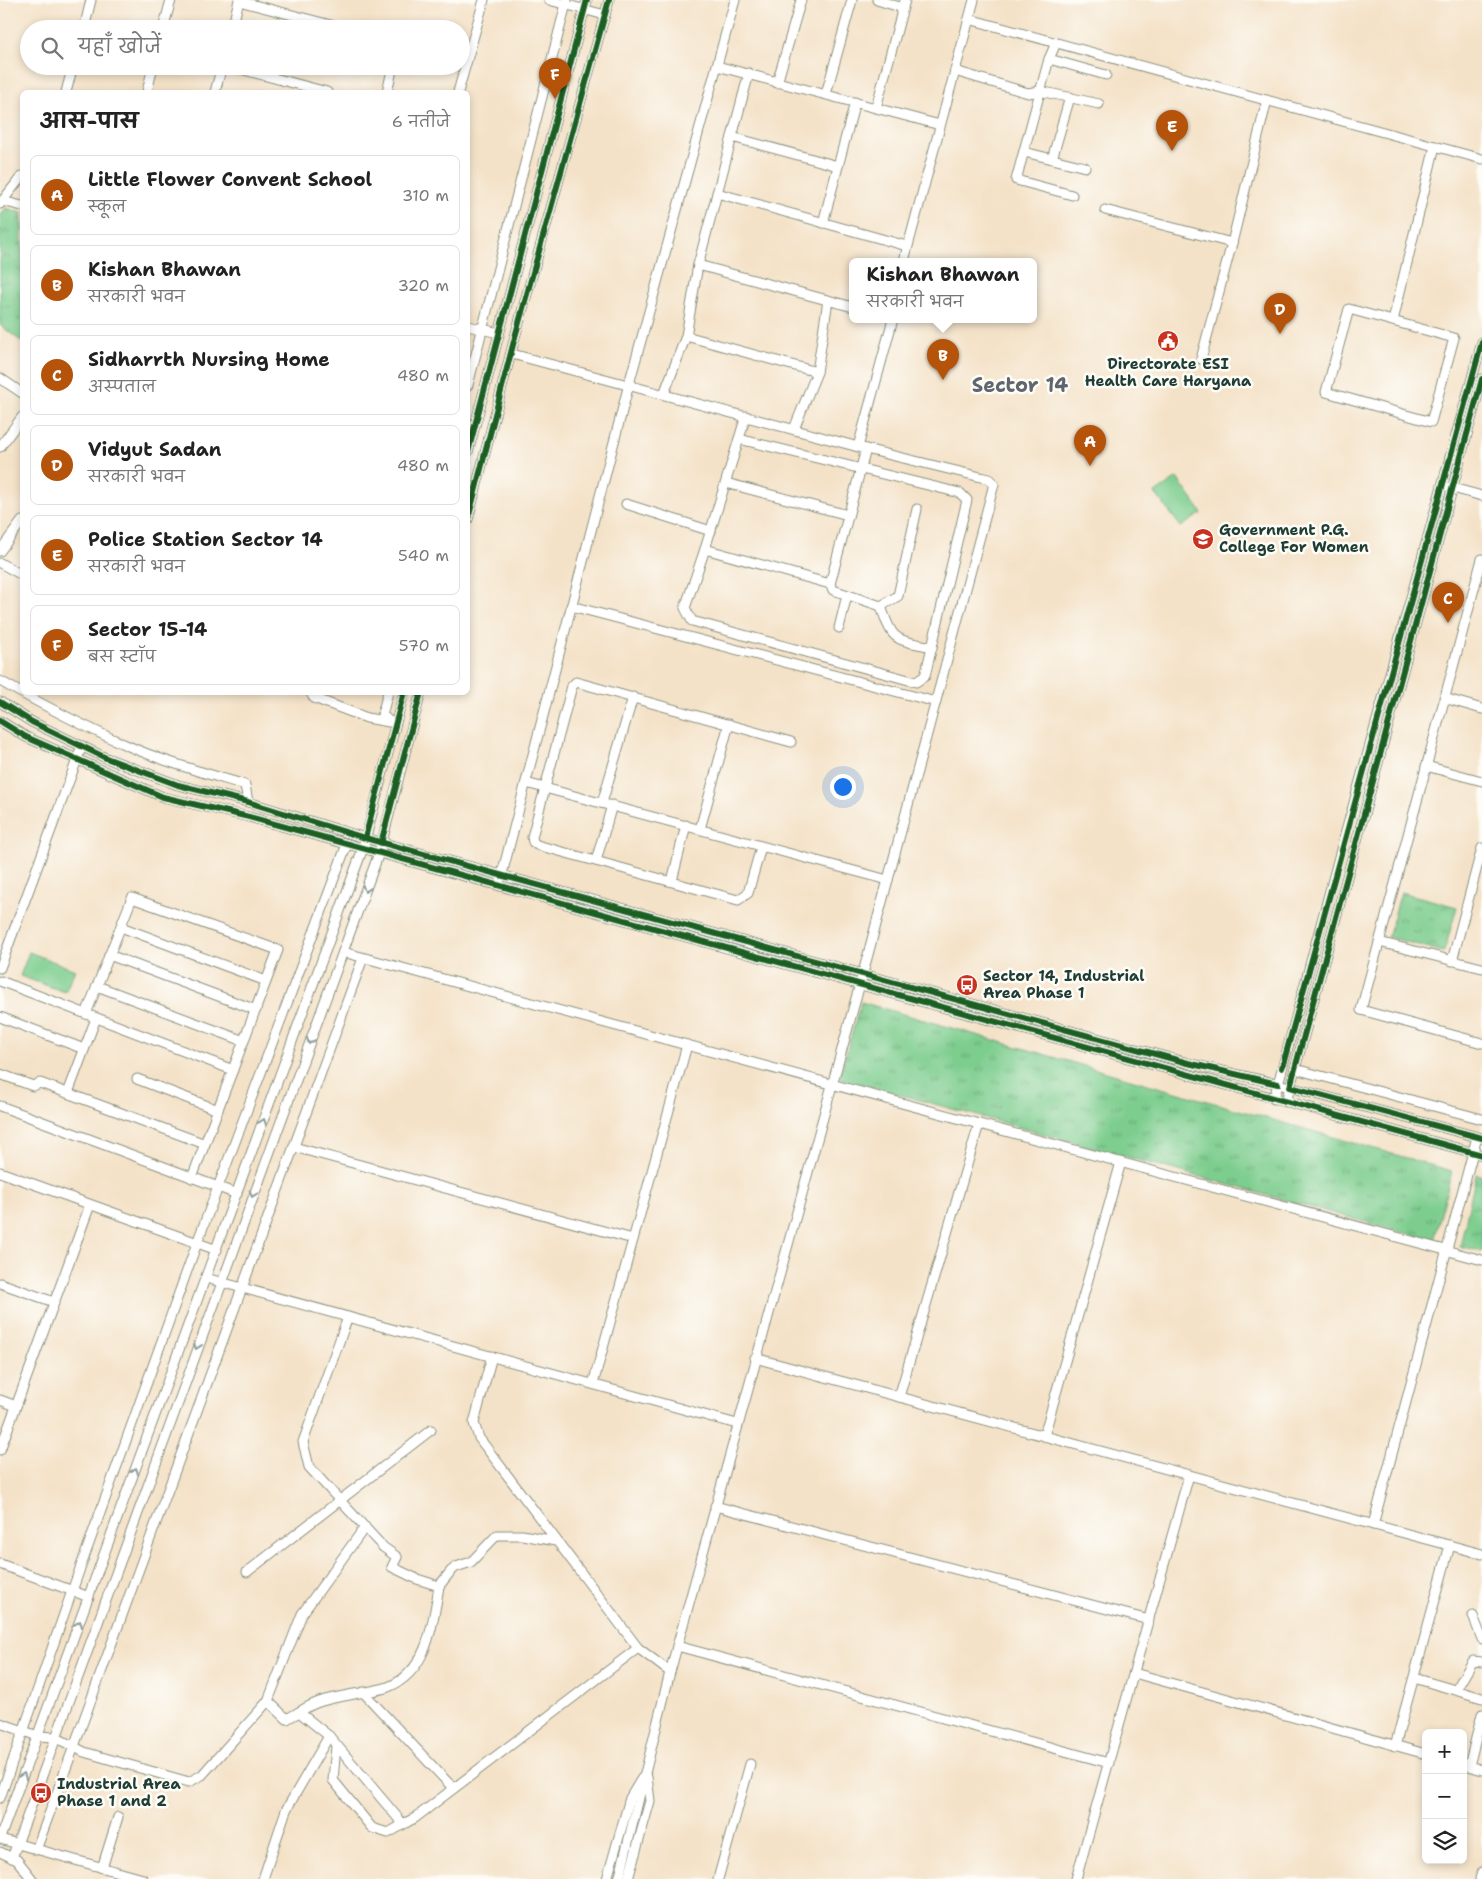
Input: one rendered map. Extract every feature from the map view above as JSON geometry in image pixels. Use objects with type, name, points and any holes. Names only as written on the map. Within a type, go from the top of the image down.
[{"type":"street","points":[[86,20],[92,0]]},
{"type":"street","points":[[165,20],[170,0]]},
{"type":"street","points":[[234,20],[239,0],[313,20]]},
{"type":"street","points":[[470,40],[484,0]]},
{"type":"street","points":[[549,0],[586,5],[605,15]]},
{"type":"street","points":[[470,511],[608,0]]},
{"type":"street","points":[[499,886],[629,384],[735,0]]},
{"type":"street","points":[[777,83],[801,0]]},
{"type":"street","points":[[826,94],[852,0]]},
{"type":"street","points":[[876,108],[904,4],[878,0]]},
{"type":"street","points":[[905,258],[974,0]]},
{"type":"street","points":[[470,377],[566,2]]},
{"type":"street","points":[[470,444],[586,5]]},
{"type":"street","points":[[969,19],[1482,159]]},
{"type":"street","points":[[1056,43],[1040,91],[1016,180],[1072,195]]},
{"type":"street","points":[[1050,59],[1106,75]]},
{"type":"street","points":[[717,66],[940,125]]},
{"type":"street","points":[[955,71],[1028,93],[1040,91],[1100,104]]},
{"type":"street","points":[[664,394],[686,336],[698,265],[749,73]]},
{"type":"street","points":[[67,90],[71,75]]},
{"type":"street","points":[[147,90],[151,75]]},
{"type":"street","points":[[216,90],[220,75]]},
{"type":"street","points":[[263,75],[319,90]]},
{"type":"street","points":[[387,90],[391,75]]},
{"type":"street","points":[[458,90],[461,75]]},
{"type":"street","points":[[1052,159],[1070,97]]},
{"type":"street","points":[[1201,359],[1267,100]]},
{"type":"street","points":[[824,223],[855,102]]},
{"type":"street","points":[[732,137],[838,166]]},
{"type":"street","points":[[1393,321],[1435,146]]},
{"type":"street","points":[[1024,152],[1085,167]]},
{"type":"street","points":[[20,178],[1,202],[20,206]]},
{"type":"street","points":[[717,193],[907,246]]},
{"type":"street","points":[[1105,210],[1232,243]]},
{"type":"street","points":[[698,265],[849,306]]},
{"type":"street","points":[[794,429],[816,372],[828,300]]},
{"type":"street","points":[[1349,309],[1393,321],[1454,338],[1431,422],[1326,392],[1349,309]]},
{"type":"street","points":[[892,323],[862,448],[860,470],[830,584],[833,590],[881,606],[898,596],[917,508]]},
{"type":"street","points":[[470,327],[498,337],[512,350],[862,448],[989,479],[994,484],[863,973],[755,1358],[670,1672],[619,1879]]},
{"type":"street","points":[[686,336],[816,372]]},
{"type":"street","points":[[1274,1099],[1482,342]]},
{"type":"street","points":[[0,378],[20,392]]},
{"type":"street","points":[[1286,1102],[1482,379]]},
{"type":"street","points":[[739,439],[960,493],[967,500],[925,676],[916,682],[692,620],[685,608],[746,416]]},
{"type":"street","points":[[0,447],[20,420]]},
{"type":"street","points":[[726,483],[848,516]]},
{"type":"street","points":[[1442,485],[1482,496]]},
{"type":"street","points":[[626,504],[711,531]]},
{"type":"street","points":[[0,550],[20,524]]},
{"type":"street","points":[[705,549],[830,584]]},
{"type":"street","points":[[1482,558],[1480,575],[1444,698],[1360,1010],[1482,1042]]},
{"type":"street","points":[[0,563],[20,574]]},
{"type":"street","points":[[839,628],[847,595]]},
{"type":"street","points":[[572,606],[936,702]]},
{"type":"street","points":[[881,606],[893,636],[898,640],[932,647]]},
{"type":"street","points":[[0,681],[20,692]]},
{"type":"street","points":[[761,847],[748,893],[738,900],[533,842],[532,836],[572,686],[576,682],[791,742]]},
{"type":"street","points":[[26,695],[127,745],[196,771],[245,785],[248,802]]},
{"type":"street","points":[[312,695],[314,698],[367,718],[392,724]]},
{"type":"street","points":[[387,695],[382,715],[392,724]]},
{"type":"street","points":[[143,1879],[0,1839],[362,848],[392,724],[403,695]]},
{"type":"street","points":[[12,1858],[220,1282],[379,853],[420,695]]},
{"type":"street","points":[[596,861],[607,804],[633,698]]},
{"type":"street","points":[[1444,698],[1482,709]]},
{"type":"street","points":[[0,702],[32,722],[106,758],[178,785],[248,802],[365,838],[1188,1063],[1290,1087],[1479,1137],[1472,1153],[1374,1525]]},
{"type":"street","points":[[0,721],[26,737],[163,798],[249,817],[1482,1155]]},
{"type":"street","points":[[700,828],[729,724]]},
{"type":"street","points":[[0,968],[82,746]]},
{"type":"street","points":[[1426,766],[1482,781]]},
{"type":"street","points":[[526,783],[700,828],[761,847],[888,880]]},
{"type":"street","points":[[672,882],[686,825]]},
{"type":"street","points":[[0,1798],[72,1590],[197,1243],[346,844]]},
{"type":"street","points":[[1452,960],[1482,848]]},
{"type":"street","points":[[86,1014],[132,898],[278,950],[192,1178]]},
{"type":"street","points":[[121,927],[266,982]]},
{"type":"street","points":[[1379,942],[1482,968]]},
{"type":"street","points":[[343,952],[1482,1260]]},
{"type":"street","points":[[110,955],[256,1010]]},
{"type":"street","points":[[36,1850],[363,958]]},
{"type":"street","points":[[0,981],[233,1070]]},
{"type":"street","points":[[97,986],[244,1041]]},
{"type":"street","points":[[0,1017],[84,1048]]},
{"type":"street","points":[[68,1093],[96,1018]]},
{"type":"street","points":[[593,1384],[687,1044]]},
{"type":"street","points":[[1295,1069],[1482,1119]]},
{"type":"street","points":[[0,1074],[33,1086],[40,1083],[205,1144]]},
{"type":"street","points":[[137,1079],[218,1110]]},
{"type":"street","points":[[0,1106],[237,1194]]},
{"type":"street","points":[[899,1397],[979,1124]]},
{"type":"street","points":[[294,1147],[633,1239]]},
{"type":"street","points":[[1044,1436],[1120,1162]]},
{"type":"street","points":[[0,1172],[216,1250]]},
{"type":"street","points":[[0,1450],[90,1205]]},
{"type":"street","points":[[206,1278],[738,1424]]},
{"type":"street","points":[[0,1283],[54,1302]]},
{"type":"street","points":[[348,1317],[303,1442],[309,1467],[383,1547],[397,1556],[392,1567],[417,1579],[439,1586]]},
{"type":"street","points":[[492,1356],[474,1423],[479,1438],[638,1648],[670,1672]]},
{"type":"street","points":[[755,1358],[1482,1554]]},
{"type":"street","points":[[0,1400],[16,1406]]},
{"type":"street","points":[[247,1572],[431,1430]]},
{"type":"street","points":[[1076,1879],[1189,1475]]},
{"type":"street","points":[[715,1506],[1149,1620]]},
{"type":"street","points":[[0,1723],[38,1736],[55,1737],[74,1745],[84,1752],[103,1758],[184,1781],[194,1781],[202,1775],[268,1701],[302,1614],[365,1527]]},
{"type":"street","points":[[268,1701],[287,1719],[317,1700],[388,1687],[411,1673],[426,1646],[433,1622],[439,1586],[451,1571],[456,1567],[471,1562],[497,1535],[507,1533],[556,1541]]},
{"type":"street","points":[[1395,1746],[1450,1545]]},
{"type":"street","points":[[0,1564],[89,1597]]},
{"type":"street","points":[[1473,1616],[1482,1639]]},
{"type":"street","points":[[678,1646],[1109,1763]]},
{"type":"street","points":[[336,1746],[333,1780],[372,1828],[388,1833],[406,1823],[638,1648]]},
{"type":"street","points":[[1456,1690],[1473,1661],[1482,1662]]},
{"type":"street","points":[[1134,1673],[1422,1753]]},
{"type":"street","points":[[1414,1678],[1482,1698]]},
{"type":"street","points":[[363,1692],[453,1788]]},
{"type":"street","points":[[300,1712],[329,1736],[390,1811],[403,1824],[406,1823]]},
{"type":"street","points":[[1467,1762],[1482,1714]]},
{"type":"street","points":[[263,1879],[286,1810],[329,1736]]},
{"type":"street","points":[[718,1879],[750,1764]]},
{"type":"street","points":[[1467,1765],[1482,1770]]},
{"type":"street","points":[[607,1879],[630,1798],[646,1772]]},
{"type":"street","points":[[628,1879],[650,1801],[646,1772]]},
{"type":"street","points":[[102,1868],[118,1818]]},
{"type":"street","points":[[0,1852],[12,1858],[32,1879]]},
{"type":"street","points":[[1480,1879],[1482,1872]]},
{"type":"green space","points":[[6,208],[20,212],[20,340],[0,325],[0,216]]},
{"type":"green space","points":[[1177,478],[1202,513],[1181,527],[1155,493]]},
{"type":"green space","points":[[1401,892],[1457,907],[1444,952],[1388,937]]},
{"type":"green space","points":[[29,952],[75,970],[65,992],[20,976]]},
{"type":"green space","points":[[861,1002],[1452,1171],[1434,1241],[839,1078]]},
{"type":"green space","points":[[1476,1174],[1482,1176],[1482,1252],[1460,1246]]},
{"type":"cycle path","points":[[470,444],[587,0]]},
{"type":"cycle path","points":[[470,511],[515,337],[609,0]]},
{"type":"cycle path","points":[[1282,1068],[1482,342]]},
{"type":"cycle path","points":[[1482,379],[1290,1087],[1482,1138]]},
{"type":"cycle path","points":[[365,838],[403,695]]},
{"type":"cycle path","points":[[381,843],[420,695]]},
{"type":"cycle path","points":[[0,702],[32,722],[106,758],[178,785],[248,802],[365,838],[1188,1063],[1278,1084]]},
{"type":"cycle path","points":[[0,721],[26,737],[163,797],[249,817],[1482,1155]]},
{"type":"place","name":"Sector 15-14","points":[[555,99]]},
{"type":"place","name":"Police Station Sector 14","points":[[1172,151]]},
{"type":"place","name":"Vidyut Sadan","points":[[1280,334]]},
{"type":"place","name":"Directorate ESI Health Care Haryana","points":[[1168,341]]},
{"type":"place","name":"Kishan Bhawan","points":[[943,380]]},
{"type":"place","name":"Little Flower Convent School","points":[[1090,466]]},
{"type":"place","name":"Government P.G. College For Women","points":[[1203,539]]},
{"type":"place","name":"Sidharrth Nursing Home","points":[[1448,623]]},
{"type":"place","name":"Sector 14, Industrial Area Phase 1","points":[[967,985]]},
{"type":"place","name":"Industrial Area Phase 1 and 2","points":[[41,1793]]},
{"type":"district","name":"Sector 14","points":[[1020,385]]}]
